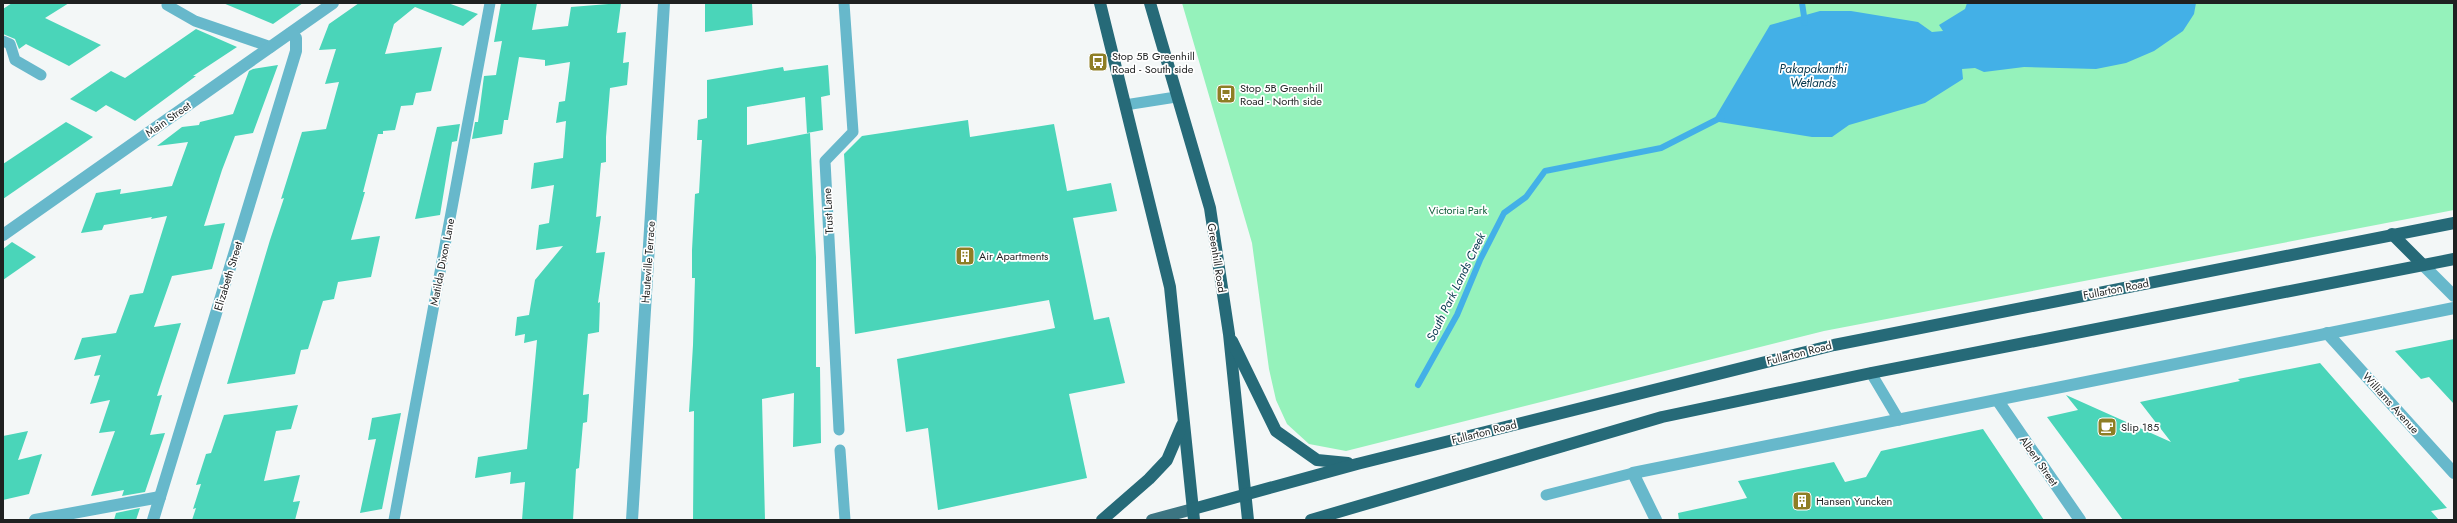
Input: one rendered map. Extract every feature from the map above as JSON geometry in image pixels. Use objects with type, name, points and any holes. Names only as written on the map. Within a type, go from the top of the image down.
[{"type":"highway","points":[[1100,3],[1170,286],[1193,514]]},
{"type":"highway","name":"Greenhill Road","points":[[1150,3],[1176,97],[1210,208],[1229,334],[1248,520]]},
{"type":"highway","name":"Fullarton Road","points":[[1193,514],[1245,494],[1357,464],[1834,344],[2454,223]]},
{"type":"highway","points":[[2392,234],[2423,265]]},
{"type":"highway","points":[[1311,520],[1662,418],[1871,373],[2454,259]]},
{"type":"highway","points":[[1229,334],[1276,430],[1290,443],[1317,460],[1357,464]]},
{"type":"highway","points":[[1102,520],[1149,479],[1167,460],[1183,423]]},
{"type":"main road","name":"Fullarton Road","points":[[1152,520],[1193,514]]},
{"type":"street","name":"Main Street","points":[[3,235],[333,3]]},
{"type":"street","name":"Hauteville Terrace","points":[[632,520],[664,3]]},
{"type":"street","name":"Elizabeth Street","points":[[153,520],[296,51],[296,38],[291,33]]},
{"type":"street","points":[[2423,265],[2454,296]]},
{"type":"street","points":[[1656,520],[1633,473],[1998,401],[2454,308]]},
{"type":"street","name":"Williams Avenue","points":[[2327,333],[2454,473]]},
{"type":"street","name":"Albert Street","points":[[1998,401],[2080,520]]},
{"type":"street","points":[[35,520],[160,497]]},
{"type":"lane","name":"Matilda Dixon Lane","points":[[394,520],[490,3]]},
{"type":"lane","name":"Trust Lane","points":[[839,430],[825,161],[853,132],[844,3]]},
{"type":"lane","points":[[167,5],[195,21],[270,47]]},
{"type":"lane","points":[[3,41],[10,44],[15,60],[41,75]]},
{"type":"lane","points":[[1125,105],[1176,97]]},
{"type":"lane","points":[[1871,373],[1900,420]]},
{"type":"lane","points":[[840,450],[844,520]]},
{"type":"lane","points":[[1546,494],[1633,473]]},
{"type":"green space","name":"Victoria Park","points":[[1182,3],[2454,3],[2454,210],[1824,331],[1346,451],[1309,444],[1287,424],[1276,400],[1269,369],[1252,243]]},
{"type":"water","name":"Pakapakanthi Wetlands","points":[[1967,3],[2196,3],[2194,14],[2183,31],[2154,51],[2126,63],[2096,69],[2024,67],[1984,72],[1975,68],[1962,69],[1963,79],[1925,103],[1849,125],[1832,137],[1812,137],[1713,121],[1770,25],[1820,11],[1851,11],[1918,22],[1932,32],[1943,31],[1939,25],[1965,9]]},
{"type":"building","points":[[12,3],[69,3],[45,18],[101,45],[69,66],[26,44],[19,49],[15,39],[3,34],[3,9]]},
{"type":"building","points":[[223,3],[303,3],[273,24]]},
{"type":"building","points":[[359,3],[448,3],[478,14],[463,26],[415,7],[394,24],[385,54],[442,47],[431,91],[416,93],[413,105],[401,106],[395,130],[383,131],[383,134],[378,134],[363,192],[365,192],[351,240],[380,236],[371,277],[338,282],[334,299],[323,301],[308,349],[301,350],[295,374],[227,384],[284,198],[281,199],[302,132],[326,129],[339,82],[325,84],[336,49],[319,50],[329,24]]},
{"type":"building","points":[[501,3],[537,3],[532,30],[568,26],[571,7],[621,3],[617,33],[626,32],[623,63],[629,62],[627,85],[610,88],[606,137],[606,162],[601,163],[596,217],[601,216],[596,253],[605,252],[598,303],[600,302],[599,332],[588,334],[583,395],[589,394],[587,422],[583,423],[579,468],[576,469],[573,520],[522,520],[525,482],[510,484],[511,472],[475,478],[478,457],[527,449],[537,340],[524,343],[525,334],[515,336],[517,317],[529,315],[535,280],[563,246],[536,250],[539,225],[549,223],[554,185],[531,189],[534,163],[563,158],[566,121],[556,123],[559,102],[565,101],[570,62],[545,66],[545,60],[519,57],[508,120],[504,120],[502,134],[472,139],[475,122],[478,122],[484,76],[496,75],[502,41],[494,42]]},
{"type":"building","points":[[705,3],[752,3],[753,25],[705,32]]},
{"type":"building","points":[[196,29],[237,47],[193,76],[196,76],[135,121],[106,105],[96,112],[70,99],[111,71],[125,78]]},
{"type":"building","points":[[278,65],[253,133],[235,136],[222,170],[204,226],[225,223],[212,269],[172,276],[154,327],[181,323],[157,396],[162,395],[150,435],[165,433],[145,492],[122,496],[124,490],[91,496],[115,431],[99,433],[110,400],[90,404],[100,375],[94,376],[101,355],[74,360],[82,338],[116,333],[130,295],[143,293],[167,216],[104,225],[102,230],[81,233],[96,193],[121,189],[120,194],[172,186],[188,142],[157,146],[182,127],[199,125],[200,122],[233,114],[249,71]]},
{"type":"building","points":[[828,65],[830,95],[821,97],[823,130],[807,133],[805,97],[747,107],[747,145],[810,133],[816,257],[816,367],[820,367],[821,443],[793,447],[794,393],[762,399],[765,520],[693,520],[694,411],[689,412],[695,278],[692,278],[692,250],[695,194],[699,193],[702,140],[697,140],[698,120],[707,118],[707,80],[783,67],[784,71]]},
{"type":"building","points":[[968,120],[970,137],[1054,124],[1067,191],[1111,183],[1117,211],[1073,218],[1094,320],[1109,317],[1125,383],[1069,394],[1087,478],[938,510],[928,428],[906,432],[897,359],[1055,328],[1049,300],[855,334],[844,154],[862,136]]},
{"type":"building","points":[[66,122],[93,137],[3,199],[3,164]]},
{"type":"building","points":[[460,124],[457,141],[452,142],[440,215],[415,219],[437,127]]},
{"type":"building","points":[[12,242],[36,257],[3,280],[3,249]]},
{"type":"building","points":[[2454,339],[2454,404],[2429,377],[2421,379],[2395,351]]},
{"type":"building","points":[[2320,363],[2447,508],[2431,511],[2439,520],[2123,520],[2047,417],[2078,410],[2066,395],[2171,442],[2140,402],[2240,381],[2238,379]]},
{"type":"building","points":[[298,405],[291,429],[276,431],[264,481],[300,475],[293,502],[300,501],[295,520],[192,520],[196,508],[193,509],[201,484],[196,485],[206,454],[211,453],[224,415]]},
{"type":"building","points":[[401,413],[382,509],[360,513],[376,439],[368,440],[372,418]]},
{"type":"building","points":[[1983,429],[2044,520],[1679,520],[1678,513],[1747,498],[1738,481],[1834,462],[1845,482],[1866,477],[1881,451]]},
{"type":"building","points":[[28,431],[18,460],[42,454],[29,494],[3,500],[3,436]]},
{"type":"building","points":[[140,508],[136,520],[114,520],[116,513]]},
{"type":"waterway","name":"South Park Lands Creek","points":[[1802,3],[1805,23]]},
{"type":"waterway","name":"South Park Lands Creek","points":[[1418,385],[1457,315],[1480,260],[1504,213],[1526,197],[1545,171],[1661,148],[1722,117]]},
{"type":"place","name":"Stop 5B Greenhill Road - South side","points":[[1098,62]]},
{"type":"place","name":"Stop 5B Greenhill Road - North side","points":[[1226,94]]},
{"type":"place","name":"Air Apartments","points":[[965,256]]},
{"type":"place","name":"Slip 185","points":[[2107,427]]},
{"type":"place","name":"Hansen Yuncken","points":[[1802,501]]}]
